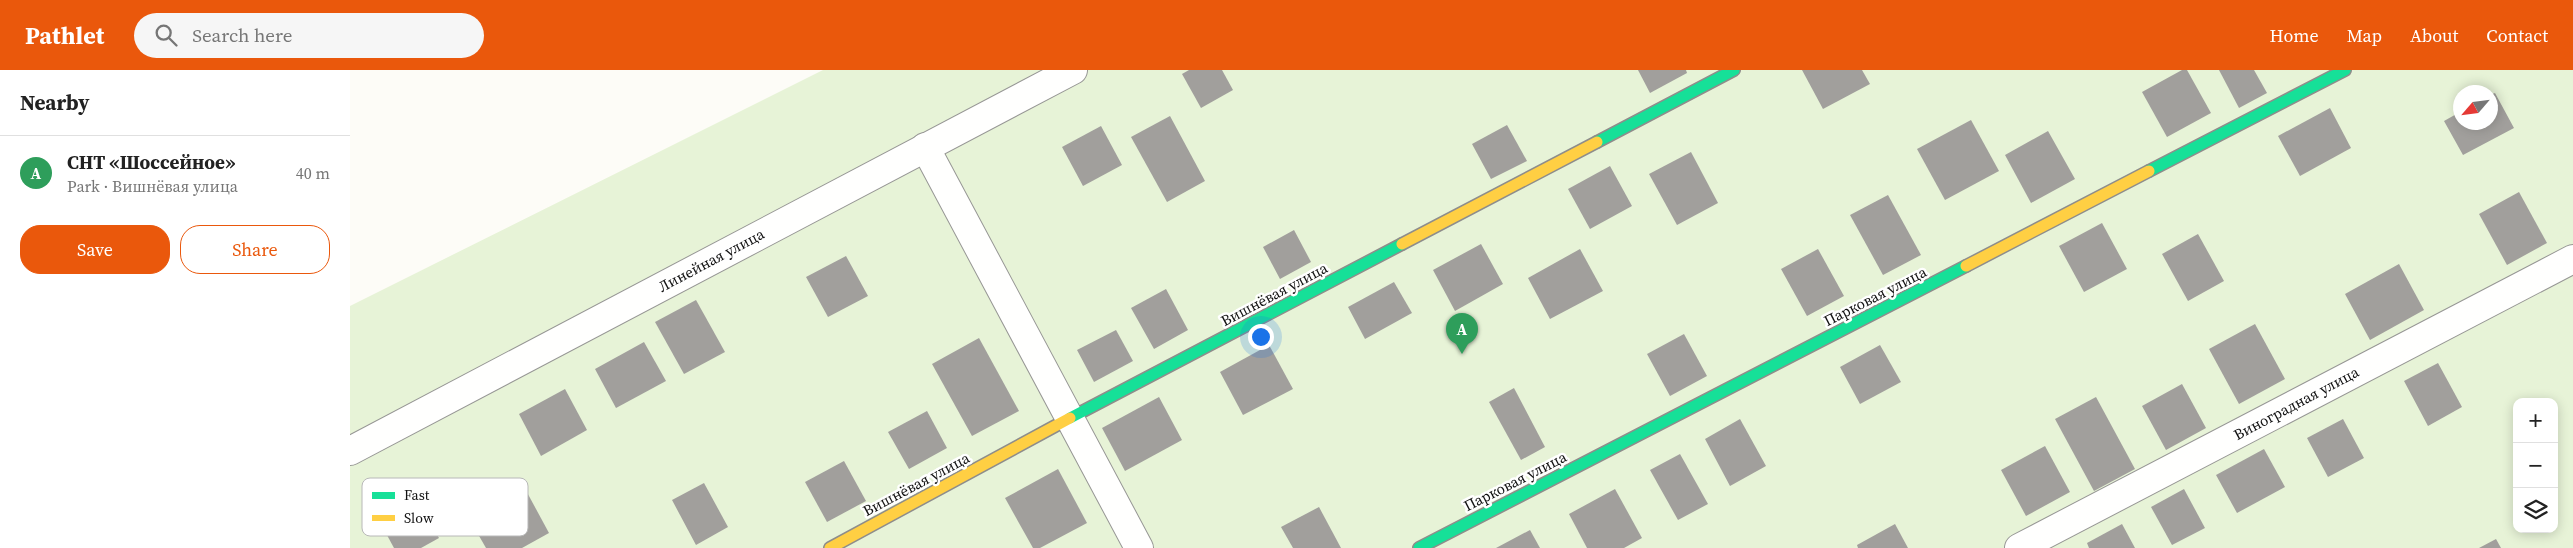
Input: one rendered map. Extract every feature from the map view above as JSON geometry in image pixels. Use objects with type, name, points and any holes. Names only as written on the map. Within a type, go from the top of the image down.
[{"type":"street","name":"Линейная улица","points":[[350,451],[1073,70]]},
{"type":"street","name":"Вишнёвая улица","points":[[830,548],[1070,418],[1734,70]]},
{"type":"street","name":"Парковая улица","points":[[1419,548],[2345,70]]},
{"type":"street","points":[[925,147],[1139,548]]},
{"type":"street","name":"Виноградная улица","points":[[2019,548],[2573,259]]},
{"type":"green space","points":[[823,70],[2573,70],[2573,548],[350,548],[350,306]]},
{"type":"building","points":[[1189,70],[1222,70],[1233,90],[1201,108],[1182,74]]},
{"type":"building","points":[[1638,70],[1686,70],[1687,73],[1650,93]]},
{"type":"building","points":[[1802,70],[1862,70],[1870,84],[1823,109]]},
{"type":"building","points":[[2182,70],[2187,70],[2211,113],[2167,137],[2142,92]]},
{"type":"building","points":[[2219,70],[2254,70],[2267,93],[2239,108]]},
{"type":"building","points":[[2498,99],[2514,128],[2463,155],[2444,121],[2453,116],[2453,130],[2498,130]]},
{"type":"building","points":[[2330,108],[2351,148],[2300,176],[2278,136]]},
{"type":"building","points":[[1170,116],[1205,181],[1167,202],[1131,137]]},
{"type":"building","points":[[1971,120],[1999,171],[1945,200],[1917,149]]},
{"type":"building","points":[[1507,125],[1527,161],[1491,179],[1472,144]]},
{"type":"building","points":[[1101,126],[1122,165],[1083,186],[1062,147]]},
{"type":"building","points":[[2048,131],[2075,179],[2031,203],[2005,155]]},
{"type":"building","points":[[1691,152],[1718,203],[1677,225],[1649,174]]},
{"type":"building","points":[[1610,166],[1632,206],[1590,229],[1568,189]]},
{"type":"building","points":[[2519,192],[2547,243],[2507,265],[2479,214]]},
{"type":"building","points":[[1888,195],[1921,255],[1883,275],[1850,215]]},
{"type":"building","points":[[2102,223],[2127,269],[2084,292],[2059,246]]},
{"type":"building","points":[[1294,230],[1311,262],[1280,279],[1263,247]]},
{"type":"building","points":[[2198,234],[2224,281],[2188,301],[2162,254]]},
{"type":"building","points":[[1481,244],[1503,284],[1455,311],[1433,270]]},
{"type":"building","points":[[1580,249],[1603,291],[1550,319],[1528,278]]},
{"type":"building","points":[[1818,249],[1844,296],[1807,316],[1781,269]]},
{"type":"building","points":[[846,256],[868,296],[828,317],[806,277]]},
{"type":"building","points":[[2399,264],[2424,310],[2370,340],[2345,294]]},
{"type":"building","points":[[1394,282],[1412,313],[1365,339],[1348,307]]},
{"type":"building","points":[[1166,289],[1188,330],[1154,349],[1131,308]]},
{"type":"building","points":[[696,300],[725,352],[684,374],[655,322]]},
{"type":"building","points":[[2255,324],[2285,379],[2239,404],[2209,349]]},
{"type":"building","points":[[1116,330],[1133,361],[1094,382],[1077,350]]},
{"type":"building","points":[[1684,334],[1707,376],[1670,396],[1647,354]]},
{"type":"building","points":[[979,338],[1019,411],[972,436],[932,364]]},
{"type":"building","points":[[644,342],[666,381],[616,408],[595,369]]},
{"type":"building","points":[[1269,345],[1293,389],[1243,415],[1220,372]]},
{"type":"building","points":[[1880,345],[1901,382],[1860,404],[1840,367]]},
{"type":"building","points":[[2438,363],[2462,407],[2428,426],[2404,381]]},
{"type":"building","points":[[2182,384],[2206,428],[2166,450],[2142,406]]},
{"type":"building","points":[[1514,388],[1545,447],[1521,460],[1489,402]]},
{"type":"building","points":[[565,389],[587,430],[541,456],[519,414]]},
{"type":"building","points":[[1159,397],[1182,440],[1125,471],[1102,428]]},
{"type":"building","points":[[2096,397],[2135,469],[2094,491],[2055,419]]},
{"type":"building","points":[[927,411],[947,448],[909,469],[888,432]]},
{"type":"building","points":[[1740,419],[1766,466],[1730,486],[1705,439]]},
{"type":"building","points":[[2343,419],[2364,458],[2328,477],[2307,438]]},
{"type":"building","points":[[2045,446],[2070,492],[2026,516],[2001,470]]},
{"type":"building","points":[[2264,449],[2285,487],[2237,513],[2216,475]]},
{"type":"building","points":[[1680,454],[1708,504],[1678,520],[1650,470]]},
{"type":"building","points":[[844,461],[866,501],[827,522],[805,482]]},
{"type":"building","points":[[1058,469],[1087,523],[1040,548],[1033,548],[1005,498]]},
{"type":"building","points":[[704,483],[728,527],[696,545],[672,500]]},
{"type":"building","points":[[1615,489],[1642,538],[1624,548],[1587,548],[1569,514]]},
{"type":"building","points":[[2184,489],[2205,528],[2172,545],[2151,507]]},
{"type":"building","points":[[528,494],[549,533],[522,548],[486,548],[479,536],[528,536]]},
{"type":"building","points":[[1319,507],[1341,548],[1293,548],[1281,527]]},
{"type":"building","points":[[1895,524],[1908,548],[1858,548],[1857,545]]},
{"type":"building","points":[[2122,524],[2135,548],[2089,548],[2087,543]]},
{"type":"building","points":[[1530,530],[1540,548],[1496,548]]},
{"type":"building","points":[[388,536],[438,536],[439,538],[421,548],[394,548]]},
{"type":"building","points":[[2496,539],[2501,548],[2479,548]]},
{"type":"traffic: fast","points":[[1597,142],[1734,70]]},
{"type":"traffic: fast","points":[[2149,171],[2345,70]]},
{"type":"traffic: fast","points":[[1070,418],[1402,244]]},
{"type":"traffic: fast","points":[[1419,548],[1966,266]]},
{"type":"traffic: slow","points":[[1402,244],[1597,142]]},
{"type":"traffic: slow","points":[[1966,266],[2149,171]]},
{"type":"traffic: slow","points":[[830,548],[1070,418]]},
{"type":"place","name":"СНТ «Шоссейное»","points":[[1462,354]]}]
